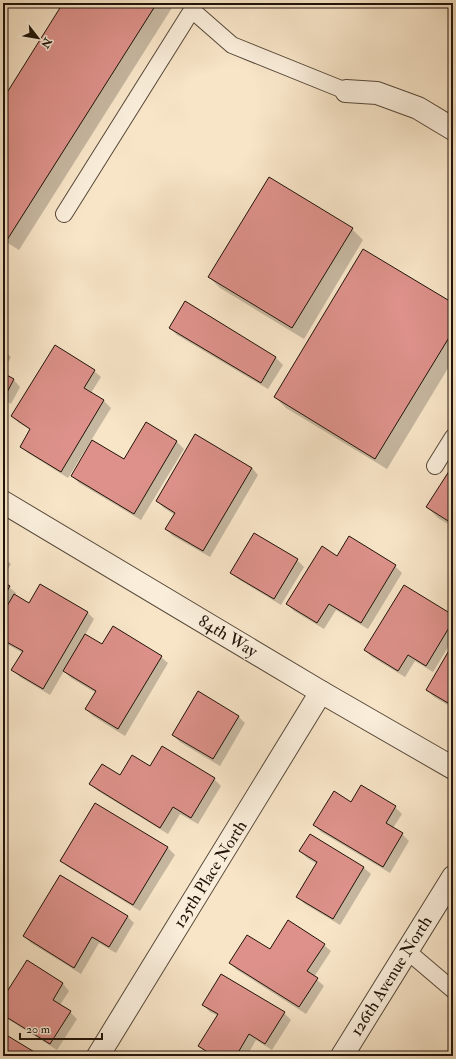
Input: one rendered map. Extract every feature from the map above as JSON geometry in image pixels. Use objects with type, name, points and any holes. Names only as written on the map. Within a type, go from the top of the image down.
[{"type":"street","points":[[346,91],[377,93],[418,108],[453,129]]},
{"type":"street","name":"84th Way","points":[[3,502],[321,692],[453,768]]},
{"type":"street","name":"125th Place North","points":[[98,1056],[321,692]]},
{"type":"street","name":"126th Avenue North","points":[[342,1056],[406,950],[453,877]]},
{"type":"lane","points":[[64,214],[192,10],[232,45],[346,91]]},
{"type":"lane","points":[[435,466],[453,437]]},
{"type":"lane","points":[[406,950],[453,990]]},
{"type":"building","points":[[63,3],[157,3],[7,240],[3,237],[3,99]]},
{"type":"building","points":[[269,177],[353,228],[292,328],[208,277]]},
{"type":"building","points":[[363,249],[453,303],[453,331],[375,459],[274,397]]},
{"type":"building","points":[[185,301],[276,357],[261,383],[169,328]]},
{"type":"building","points":[[55,345],[95,370],[84,388],[104,400],[61,472],[20,447],[30,429],[11,416]]},
{"type":"building","points":[[3,373],[14,379],[4,398],[3,397]]},
{"type":"building","points":[[146,422],[177,441],[134,514],[71,476],[92,440],[124,459]]},
{"type":"building","points":[[195,434],[252,468],[203,551],[165,529],[175,513],[156,501]]},
{"type":"building","points":[[453,465],[453,524],[426,507]]},
{"type":"building","points":[[254,533],[298,559],[274,599],[230,573]]},
{"type":"building","points":[[349,536],[396,565],[361,623],[329,604],[317,623],[286,604],[322,546],[337,556]]},
{"type":"building","points":[[3,582],[10,586],[3,598]]},
{"type":"building","points":[[40,584],[88,612],[43,689],[11,670],[23,651],[3,640],[3,613],[14,594],[29,603]]},
{"type":"building","points":[[404,585],[453,615],[453,621],[426,666],[408,655],[398,671],[364,650]]},
{"type":"building","points":[[113,626],[162,656],[118,729],[85,709],[96,691],[63,671],[85,634],[102,644]]},
{"type":"building","points":[[451,647],[453,648],[453,706],[426,690]]},
{"type":"building","points":[[198,691],[239,716],[213,759],[172,735]]},
{"type":"building","points":[[162,746],[215,778],[191,818],[173,807],[160,828],[89,784],[102,764],[120,775],[132,755],[150,766]]},
{"type":"building","points":[[361,785],[396,806],[386,823],[403,833],[383,867],[313,825],[334,791],[351,802]]},
{"type":"building","points":[[95,803],[168,847],[133,905],[60,861]]},
{"type":"building","points":[[310,834],[364,867],[333,919],[296,897],[317,862],[299,851]]},
{"type":"building","points":[[60,875],[128,916],[109,947],[92,937],[74,968],[23,936]]},
{"type":"building","points":[[288,920],[325,944],[307,971],[318,978],[299,1007],[229,963],[247,935],[270,949]]},
{"type":"building","points":[[27,960],[63,983],[53,1000],[71,1011],[50,1044],[3,1015],[3,998]]},
{"type":"building","points":[[221,974],[285,1012],[265,1044],[249,1034],[236,1056],[214,1056],[198,1046],[218,1014],[202,1005]]},
{"type":"building","points":[[3,1033],[41,1056],[3,1056]]}]
